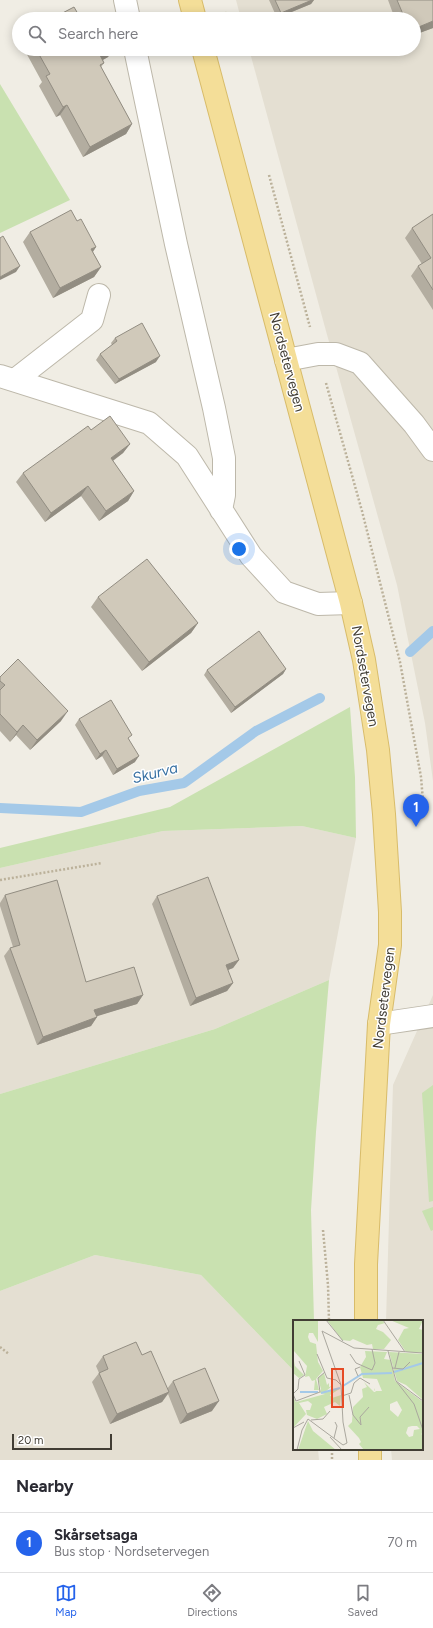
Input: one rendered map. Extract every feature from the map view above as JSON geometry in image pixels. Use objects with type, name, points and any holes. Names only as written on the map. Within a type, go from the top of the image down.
[{"type":"main road","points":[[190,0],[193,12]]},
{"type":"main road","name":"Nordsetervegen","points":[[205,56],[351,603],[364,660],[378,750],[384,814],[390,945],[379,1024],[366,1264],[366,1320]]},
{"type":"street","points":[[125,0],[128,12]]},
{"type":"street","points":[[136,56],[176,244],[224,458],[224,495],[221,510]]},
{"type":"street","points":[[8,378],[92,320],[99,295]]},
{"type":"street","points":[[286,360],[318,354],[336,354],[360,363],[414,424],[433,450]]},
{"type":"street","points":[[8,378],[91,406],[149,423],[187,456],[251,556],[284,592],[318,604],[351,603]]},
{"type":"street","points":[[379,1024],[433,1016]]},
{"type":"path","points":[[267,169],[362,511],[400,662],[421,777],[423,801]]},
{"type":"path","points":[[0,880],[102,863]]},
{"type":"path","points":[[324,1230],[329,1320]]},
{"type":"path","points":[[0,1347],[9,1354]]},
{"type":"shaded area","points":[[236,0],[433,0],[433,781],[425,723],[397,585],[251,56],[421,56],[421,12],[239,12]]},
{"type":"shaded area","points":[[302,826],[356,838],[329,980],[215,1029],[0,1094],[0,868],[163,831]]},
{"type":"shaded area","points":[[433,995],[433,1460],[392,1460],[391,1450],[423,1450],[423,1320],[386,1320],[393,1085]]},
{"type":"shaded area","points":[[95,1255],[201,1275],[293,1370],[293,1450],[318,1450],[319,1460],[0,1460],[0,1291]]},
{"type":"green space","points":[[0,84],[70,200],[0,233]]},
{"type":"green space","points":[[350,707],[355,777],[356,838],[302,826],[163,831],[0,868],[0,848],[170,807]]},
{"type":"green space","points":[[329,980],[311,1210],[314,1320],[293,1320],[293,1370],[201,1275],[95,1255],[0,1291],[0,1094],[215,1029]]},
{"type":"green space","points":[[433,1085],[433,1201],[429,1202],[422,1093]]},
{"type":"green space","points":[[433,1207],[433,1230],[431,1231],[422,1211]]},
{"type":"building","points":[[275,0],[312,0],[283,12],[281,12]]},
{"type":"building","points":[[397,0],[433,0],[433,21],[421,26],[421,12],[402,12]]},
{"type":"building","points":[[74,7],[77,12],[64,12]]},
{"type":"building","points":[[40,56],[100,56],[104,63],[100,65],[132,124],[90,147],[67,105],[63,107],[46,76],[50,74]]},
{"type":"building","points":[[71,210],[77,221],[81,219],[96,247],[91,249],[101,267],[60,288],[30,232]]},
{"type":"building","points":[[433,214],[433,290],[418,266],[431,258],[412,228]]},
{"type":"building","points":[[3,236],[20,266],[0,277],[0,238]]},
{"type":"building","points":[[142,323],[160,356],[119,379],[100,354],[117,341],[115,338]]},
{"type":"building","points":[[110,416],[130,444],[111,458],[134,491],[106,511],[88,486],[51,513],[23,473],[88,426],[91,430]]},
{"type":"building","points":[[147,559],[198,623],[149,662],[98,597]]},
{"type":"building","points":[[259,631],[286,669],[235,707],[207,670]]},
{"type":"building","points":[[18,659],[68,711],[37,740],[23,725],[17,732],[0,714],[0,690],[5,685],[0,681],[0,677]]},
{"type":"building","points":[[111,700],[132,735],[128,738],[139,756],[117,769],[106,750],[100,754],[79,719]]},
{"type":"building","points":[[208,877],[239,960],[226,965],[233,983],[196,998],[157,896]]},
{"type":"building","points":[[57,880],[86,982],[134,967],[143,995],[94,1010],[97,1017],[43,1037],[10,948],[20,945],[5,895]]},
{"type":"building","points":[[136,1342],[142,1355],[151,1351],[169,1392],[117,1414],[99,1373],[108,1369],[103,1356]]},
{"type":"building","points":[[205,1368],[219,1401],[187,1414],[173,1381]]},
{"type":"waterway","name":"Skurva","points":[[410,652],[433,631]]},
{"type":"waterway","name":"Skurva","points":[[0,808],[81,812],[139,791],[184,783],[256,731],[320,698]]},
{"type":"place","name":"Skårsetsaga","points":[[416,827]]}]
